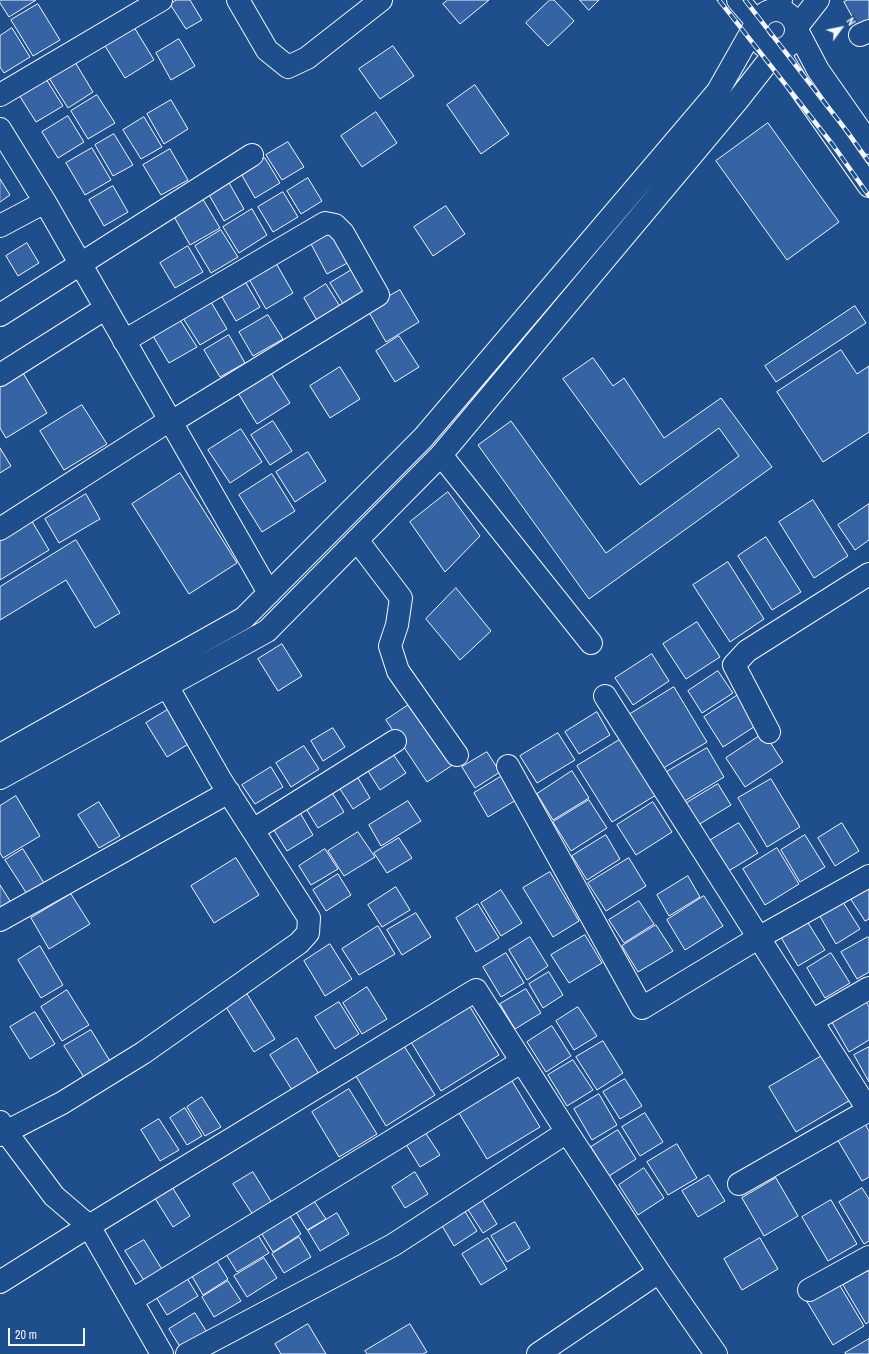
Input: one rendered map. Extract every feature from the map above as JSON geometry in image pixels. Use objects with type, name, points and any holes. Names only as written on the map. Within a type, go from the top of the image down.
[{"type":"street","points":[[0,95],[161,0]]},
{"type":"street","points":[[238,0],[267,50],[288,67],[307,58],[381,0]]},
{"type":"street","points":[[738,0],[780,10],[787,13],[792,18],[818,70],[869,144]]},
{"type":"street","points":[[769,8],[756,27],[756,34],[759,41],[770,49],[777,50],[787,46],[792,41],[796,28],[818,0]]},
{"type":"street","points":[[0,755],[244,618],[429,432],[718,91],[769,8]]},
{"type":"street","points":[[777,50],[798,84],[869,186]]},
{"type":"street","points":[[0,778],[267,631],[441,455],[737,101],[777,50]]},
{"type":"street","points":[[0,129],[45,202],[269,593]]},
{"type":"street","points":[[0,315],[81,265],[252,155]]},
{"type":"street","points":[[0,226],[45,202]]},
{"type":"street","points":[[0,528],[170,420],[173,421],[378,295],[343,233],[335,225],[325,223],[124,341]]},
{"type":"street","points":[[0,375],[106,308]]},
{"type":"street","points":[[441,455],[591,643]]},
{"type":"street","points":[[357,540],[401,598],[397,625],[390,646],[398,671],[457,755]]},
{"type":"street","points":[[770,732],[734,665],[747,651],[869,574]]},
{"type":"street","points":[[164,1353],[89,1226],[54,1196],[2,1130],[62,1103],[143,1053],[299,942],[308,933],[309,918],[229,792],[167,686]]},
{"type":"street","points":[[605,696],[869,1111],[739,1184]]},
{"type":"street","points":[[253,830],[395,741]]},
{"type":"street","points":[[508,766],[642,1008],[758,938],[869,876]]},
{"type":"street","points":[[0,920],[229,792]]},
{"type":"street","points":[[812,1021],[869,988]]},
{"type":"street","points":[[0,1282],[476,990],[521,1062],[659,1272],[716,1354]]},
{"type":"street","points":[[132,1300],[521,1062]]},
{"type":"street","points":[[187,1354],[393,1245],[567,1132]]},
{"type":"street","points":[[809,1290],[869,1257]]},
{"type":"street","points":[[538,1354],[659,1272]]},
{"type":"building","points":[[0,0],[36,0],[9,17],[0,3]]},
{"type":"building","points":[[177,0],[190,0],[202,20],[186,29],[170,4]]},
{"type":"building","points":[[448,0],[489,0],[460,24],[443,4]]},
{"type":"building","points":[[550,0],[554,0],[574,21],[548,46],[526,23]]},
{"type":"building","points":[[580,0],[599,0],[589,10]]},
{"type":"building","points":[[848,0],[869,0],[869,23],[859,29],[844,2]]},
{"type":"building","points":[[38,4],[60,40],[33,56],[11,20]]},
{"type":"building","points":[[134,27],[154,60],[125,78],[105,46]]},
{"type":"building","points":[[12,28],[30,57],[4,73],[0,67],[0,36]]},
{"type":"building","points":[[179,39],[195,66],[171,80],[156,53]]},
{"type":"building","points":[[393,46],[414,76],[380,99],[359,69]]},
{"type":"building","points":[[75,62],[93,92],[68,108],[49,78]]},
{"type":"building","points":[[46,79],[63,106],[36,122],[19,95]]},
{"type":"building","points":[[475,85],[509,134],[481,154],[447,105]]},
{"type":"building","points":[[97,95],[115,123],[88,139],[71,111]]},
{"type":"building","points":[[171,100],[188,129],[164,144],[147,114]]},
{"type":"building","points":[[376,112],[397,143],[362,167],[341,136]]},
{"type":"building","points":[[68,116],[84,142],[58,158],[42,132]]},
{"type":"building","points":[[144,117],[162,147],[141,159],[123,130]]},
{"type":"building","points":[[768,123],[839,222],[787,260],[716,161]]},
{"type":"building","points":[[114,134],[133,165],[113,176],[95,145]]},
{"type":"building","points":[[288,142],[304,167],[282,180],[266,155]]},
{"type":"building","points":[[92,148],[111,180],[85,195],[66,163]]},
{"type":"building","points":[[170,149],[188,180],[161,195],[143,165]]},
{"type":"building","points":[[265,158],[280,183],[255,198],[240,172]]},
{"type":"building","points":[[308,178],[322,201],[301,214],[287,191]]},
{"type":"building","points":[[0,179],[10,195],[0,202]]},
{"type":"building","points":[[228,181],[244,209],[224,221],[208,193]]},
{"type":"building","points":[[113,186],[128,212],[104,226],[89,200]]},
{"type":"building","points":[[283,192],[298,217],[273,232],[258,207]]},
{"type":"building","points":[[201,196],[220,228],[190,245],[172,213]]},
{"type":"building","points":[[446,206],[465,234],[433,256],[414,227]]},
{"type":"building","points":[[252,209],[267,235],[239,253],[223,227]]},
{"type":"building","points":[[221,230],[238,257],[211,273],[195,246]]},
{"type":"building","points":[[334,231],[351,261],[327,274],[311,244]]},
{"type":"building","points":[[27,243],[39,263],[18,276],[6,256]]},
{"type":"building","points":[[188,246],[203,272],[175,288],[160,263]]},
{"type":"building","points":[[276,263],[293,293],[266,309],[249,279]]},
{"type":"building","points":[[355,268],[370,292],[345,307],[330,283]]},
{"type":"building","points":[[246,283],[260,307],[236,321],[222,297]]},
{"type":"building","points":[[326,284],[341,308],[318,322],[304,298]]},
{"type":"building","points":[[400,290],[419,322],[386,342],[367,309]]},
{"type":"building","points":[[211,302],[227,329],[200,345],[183,318]]},
{"type":"building","points":[[855,306],[866,323],[776,382],[765,366]]},
{"type":"building","points":[[268,315],[283,339],[253,356],[239,332]]},
{"type":"building","points":[[180,320],[197,347],[169,363],[153,336]]},
{"type":"building","points":[[229,335],[245,363],[220,377],[204,350]]},
{"type":"building","points":[[399,336],[419,367],[395,382],[376,351]]},
{"type":"building","points":[[841,350],[857,374],[869,366],[869,432],[823,462],[777,392]]},
{"type":"building","points":[[593,358],[613,386],[624,378],[664,438],[721,398],[772,467],[589,599],[478,445],[511,421],[606,553],[739,456],[719,428],[640,485],[563,379]]},
{"type":"building","points":[[267,367],[290,403],[257,424],[235,388]]},
{"type":"building","points":[[340,367],[360,399],[330,418],[310,386]]},
{"type":"building","points":[[23,373],[47,413],[6,438],[0,428],[0,387]]},
{"type":"building","points":[[82,405],[107,444],[64,470],[40,431]]},
{"type":"building","points":[[273,421],[292,451],[270,465],[251,435]]},
{"type":"building","points":[[241,429],[262,462],[230,483],[208,450]]},
{"type":"building","points":[[0,448],[11,466],[0,473]]},
{"type":"building","points":[[308,452],[326,481],[295,502],[276,472]]},
{"type":"building","points":[[180,473],[237,563],[189,594],[132,504]]},
{"type":"building","points":[[272,474],[295,511],[262,532],[239,495]]},
{"type":"building","points":[[448,492],[480,536],[445,572],[410,522]]},
{"type":"building","points":[[86,494],[100,519],[59,543],[45,519]]},
{"type":"building","points":[[813,500],[848,556],[814,578],[779,522]]},
{"type":"building","points":[[869,504],[869,540],[855,550],[838,525]]},
{"type":"building","points":[[27,513],[49,550],[0,580],[0,530]]},
{"type":"building","points":[[766,537],[801,592],[772,610],[738,556]]},
{"type":"building","points":[[76,540],[120,613],[95,628],[66,580],[0,620],[0,587]]},
{"type":"building","points":[[728,562],[764,619],[730,642],[693,585]]},
{"type":"building","points":[[456,588],[491,631],[460,660],[426,619]]},
{"type":"building","points":[[697,622],[720,657],[686,679],[663,644]]},
{"type":"building","points":[[282,644],[302,676],[278,691],[258,659]]},
{"type":"building","points":[[652,654],[669,681],[633,705],[615,678]]},
{"type":"building","points":[[718,671],[733,693],[702,713],[688,691]]},
{"type":"building","points":[[674,687],[707,742],[660,770],[627,716]]},
{"type":"building","points":[[741,693],[760,723],[723,747],[704,717]]},
{"type":"building","points":[[413,702],[454,764],[427,782],[386,720]]},
{"type":"building","points":[[169,709],[190,743],[167,757],[146,723]]},
{"type":"building","points":[[597,712],[610,735],[579,754],[565,732]]},
{"type":"building","points":[[333,728],[345,747],[323,761],[311,741]]},
{"type":"building","points":[[558,733],[575,760],[537,783],[520,756]]},
{"type":"building","points":[[764,733],[783,762],[745,787],[726,758]]},
{"type":"building","points":[[621,739],[656,795],[612,822],[577,766]]},
{"type":"building","points":[[304,746],[319,769],[291,787],[276,763]]},
{"type":"building","points":[[707,748],[724,777],[683,802],[665,773]]},
{"type":"building","points":[[391,751],[406,773],[380,790],[366,768]]},
{"type":"building","points":[[487,752],[500,772],[475,788],[462,767]]},
{"type":"building","points":[[271,767],[283,787],[255,804],[242,785]]},
{"type":"building","points":[[572,771],[589,798],[553,820],[537,794]]},
{"type":"building","points":[[502,776],[516,800],[488,817],[474,793]]},
{"type":"building","points":[[358,778],[370,798],[353,809],[340,789]]},
{"type":"building","points":[[771,779],[800,827],[767,847],[738,798]]},
{"type":"building","points":[[718,784],[731,805],[698,825],[685,804]]},
{"type":"building","points":[[331,791],[344,812],[318,828],[305,807]]},
{"type":"building","points":[[16,796],[40,836],[3,858],[0,853],[0,806]]},
{"type":"building","points":[[589,800],[607,828],[571,851],[553,822]]},
{"type":"building","points":[[408,801],[421,821],[381,846],[369,825]]},
{"type":"building","points":[[99,802],[120,836],[99,848],[78,815]]},
{"type":"building","points":[[653,802],[672,832],[636,855],[617,825]]},
{"type":"building","points":[[299,811],[313,835],[287,851],[272,827]]},
{"type":"building","points":[[739,823],[758,853],[722,875],[704,844]]},
{"type":"building","points":[[842,823],[859,851],[835,866],[818,838]]},
{"type":"building","points":[[358,832],[375,857],[344,876],[328,851]]},
{"type":"building","points":[[606,835],[620,859],[587,880],[572,856]]},
{"type":"building","points":[[805,835],[825,867],[800,882],[781,850]]},
{"type":"building","points":[[399,838],[412,858],[387,873],[374,853]]},
{"type":"building","points":[[777,848],[799,884],[765,905],[743,869]]},
{"type":"building","points":[[23,849],[44,883],[27,894],[5,860]]},
{"type":"building","points":[[325,849],[338,869],[311,885],[299,866]]},
{"type":"building","points":[[236,858],[259,895],[214,923],[191,886]]},
{"type":"building","points":[[629,858],[646,886],[606,911],[588,883]]},
{"type":"building","points":[[550,872],[579,921],[553,937],[523,888]]},
{"type":"building","points":[[338,874],[351,895],[326,911],[313,890]]},
{"type":"building","points":[[688,876],[700,897],[669,916],[657,895]]},
{"type":"building","points":[[869,882],[869,919],[865,921],[848,895]]},
{"type":"building","points":[[0,885],[12,904],[0,911]]},
{"type":"building","points":[[396,887],[410,910],[382,927],[368,905]]},
{"type":"building","points":[[501,890],[522,923],[501,936],[481,903]]},
{"type":"building","points":[[71,894],[90,924],[49,949],[31,918]]},
{"type":"building","points":[[704,896],[723,926],[685,950],[667,920]]},
{"type":"building","points":[[841,899],[860,929],[836,944],[818,913]]},
{"type":"building","points":[[639,901],[654,924],[624,943],[609,920]]},
{"type":"building","points":[[478,904],[499,938],[476,952],[456,918]]},
{"type":"building","points":[[416,913],[431,937],[402,955],[387,930]]},
{"type":"building","points":[[805,918],[825,950],[798,966],[779,934]]},
{"type":"building","points":[[656,925],[673,951],[638,972],[622,946]]},
{"type":"building","points":[[378,926],[395,954],[359,975],[342,949]]},
{"type":"building","points":[[585,935],[602,963],[569,983],[551,955]]},
{"type":"building","points":[[530,937],[548,966],[527,980],[509,950]]},
{"type":"building","points":[[868,937],[869,972],[857,979],[841,952]]},
{"type":"building","points":[[330,944],[352,979],[325,996],[304,961]]},
{"type":"building","points":[[40,946],[63,985],[41,998],[18,960]]},
{"type":"building","points":[[506,953],[524,983],[501,997],[483,967]]},
{"type":"building","points":[[831,953],[850,983],[825,998],[807,968]]},
{"type":"building","points":[[549,972],[563,995],[543,1008],[529,984]]},
{"type":"building","points":[[367,987],[387,1019],[362,1034],[343,1003]]},
{"type":"building","points":[[526,989],[541,1013],[515,1029],[500,1004]]},
{"type":"building","points":[[67,990],[89,1025],[62,1041],[41,1007]]},
{"type":"building","points":[[247,994],[275,1039],[254,1052],[226,1007]]},
{"type":"building","points":[[864,997],[869,1007],[869,1040],[849,1052],[829,1017]]},
{"type":"building","points":[[339,1002],[359,1034],[335,1049],[315,1017]]},
{"type":"building","points":[[470,1007],[499,1055],[441,1091],[411,1042]]},
{"type":"building","points":[[578,1007],[597,1036],[574,1050],[556,1021]]},
{"type":"building","points":[[35,1012],[55,1044],[30,1059],[10,1027]]},
{"type":"building","points":[[552,1026],[571,1056],[546,1072],[527,1042]]},
{"type":"building","points":[[91,1030],[113,1066],[87,1082],[64,1046]]},
{"type":"building","points":[[297,1038],[319,1074],[292,1090],[270,1055]]},
{"type":"building","points":[[603,1041],[623,1073],[597,1090],[576,1057]]},
{"type":"building","points":[[404,1046],[435,1095],[386,1126],[356,1076]]},
{"type":"building","points":[[869,1047],[869,1082],[854,1055]]},
{"type":"building","points":[[825,1054],[852,1099],[796,1132],[769,1087]]},
{"type":"building","points":[[573,1060],[593,1090],[567,1106],[548,1075]]},
{"type":"building","points":[[625,1079],[642,1106],[620,1119],[603,1092]]},
{"type":"building","points":[[512,1081],[540,1127],[487,1159],[459,1113]]},
{"type":"building","points":[[349,1089],[377,1134],[339,1157],[312,1112]]},
{"type":"building","points":[[599,1094],[617,1125],[592,1140],[574,1109]]},
{"type":"building","points":[[202,1097],[221,1127],[205,1136],[187,1107]]},
{"type":"building","points":[[185,1108],[202,1136],[187,1145],[170,1118]]},
{"type":"building","points":[[645,1113],[663,1142],[640,1156],[622,1127]]},
{"type":"building","points":[[159,1119],[179,1150],[160,1161],[141,1130]]},
{"type":"building","points":[[864,1122],[869,1131],[869,1177],[862,1181],[837,1139]]},
{"type":"building","points":[[423,1129],[440,1155],[420,1167],[404,1141]]},
{"type":"building","points":[[618,1130],[636,1159],[609,1176],[591,1147]]},
{"type":"building","points":[[677,1144],[697,1178],[668,1195],[647,1162]]},
{"type":"building","points":[[644,1168],[664,1198],[638,1215],[619,1185]]},
{"type":"building","points":[[253,1172],[272,1203],[253,1215],[233,1184]]},
{"type":"building","points":[[415,1172],[428,1194],[405,1208],[392,1187]]},
{"type":"building","points":[[709,1175],[725,1201],[698,1217],[682,1191]]},
{"type":"building","points":[[776,1178],[798,1216],[764,1236],[742,1198]]},
{"type":"building","points":[[169,1182],[190,1216],[173,1227],[151,1192]]},
{"type":"building","points":[[862,1188],[869,1199],[869,1241],[864,1244],[839,1202]]},
{"type":"building","points":[[478,1193],[497,1224],[483,1233],[463,1202]]},
{"type":"building","points":[[312,1198],[326,1219],[307,1230],[294,1209]]},
{"type":"building","points":[[831,1200],[857,1244],[828,1261],[802,1217]]},
{"type":"building","points":[[461,1205],[477,1231],[454,1246],[438,1219]]},
{"type":"building","points":[[288,1213],[301,1234],[273,1252],[260,1231]]},
{"type":"building","points":[[337,1213],[349,1234],[320,1251],[308,1231]]},
{"type":"building","points":[[515,1222],[530,1248],[507,1262],[491,1236]]},
{"type":"building","points":[[256,1232],[269,1253],[237,1272],[224,1251]]},
{"type":"building","points":[[299,1237],[311,1257],[284,1273],[272,1254]]},
{"type":"building","points":[[488,1238],[507,1269],[481,1285],[462,1254]]},
{"type":"building","points":[[760,1238],[778,1269],[742,1290],[724,1259]]},
{"type":"building","points":[[144,1240],[163,1271],[145,1282],[125,1251]]},
{"type":"building","points":[[215,1258],[228,1279],[203,1295],[190,1273]]},
{"type":"building","points":[[264,1258],[277,1278],[247,1297],[234,1276]]},
{"type":"building","points":[[868,1270],[869,1322],[866,1324],[843,1285]]},
{"type":"building","points":[[185,1275],[198,1296],[167,1315],[154,1294]]},
{"type":"building","points":[[228,1281],[241,1301],[214,1317],[202,1297]]},
{"type":"building","points":[[837,1281],[864,1326],[833,1345],[806,1300]]},
{"type":"building","points":[[195,1313],[208,1334],[182,1350],[169,1329]]},
{"type":"building","points":[[308,1324],[326,1354],[281,1354],[275,1344]]},
{"type":"building","points":[[410,1324],[427,1352],[423,1354],[367,1354],[365,1351]]},
{"type":"building","points":[[869,1339],[869,1354],[845,1353]]},
{"type":"railway","points":[[719,0],[833,145],[869,196]]},
{"type":"railway","points":[[745,0],[869,162]]}]
